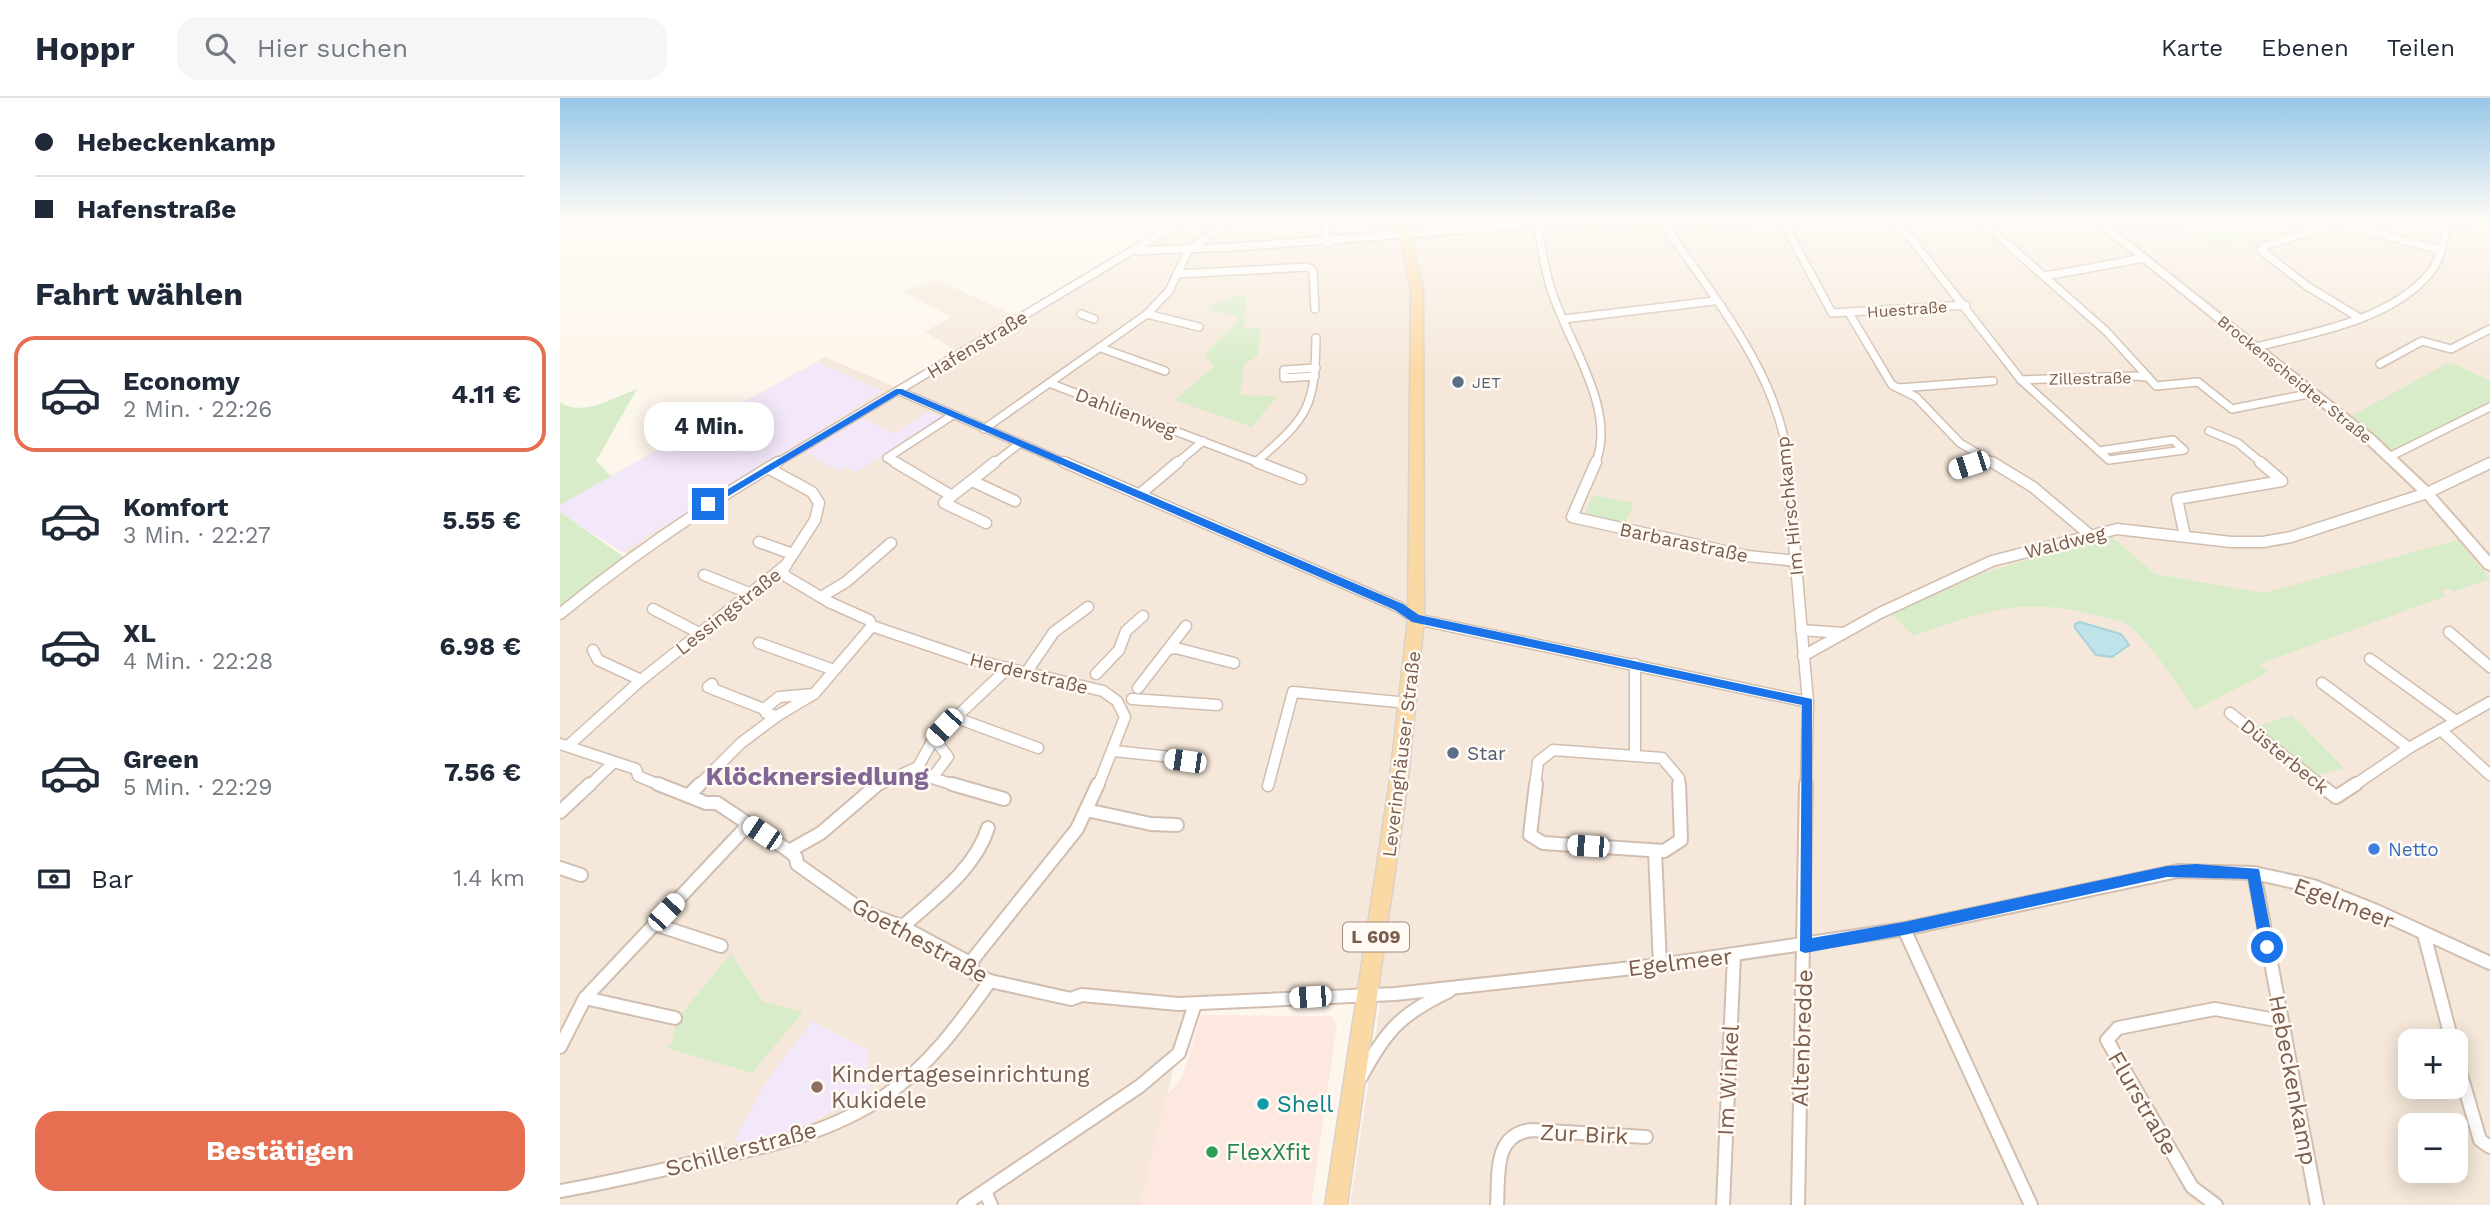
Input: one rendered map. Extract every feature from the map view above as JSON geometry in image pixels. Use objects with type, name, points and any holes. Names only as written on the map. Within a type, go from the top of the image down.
[{"type":"main road","name":"Leveringhäuser Straße","points":[[1336,1205],[1409,703],[1416,619],[1416,290],[1412,270]]},
{"type":"street","name":"Hafenstraße","points":[[560,614],[626,561],[708,504],[1102,270]]},
{"type":"street","points":[[984,429],[1147,314],[1169,291],[1180,270]]},
{"type":"street","points":[[1178,274],[1259,270]]},
{"type":"street","points":[[1311,270],[1315,309]]},
{"type":"street","points":[[1546,270],[1550,287],[1564,318],[1714,301]]},
{"type":"street","name":"Im Hirschkamp","points":[[1694,270],[1750,354],[1772,397],[1786,445],[1808,702]]},
{"type":"street","points":[[1809,270],[1832,313],[1849,313],[1892,385],[1916,397],[1960,443],[1984,460],[2033,487],[2090,535]]},
{"type":"street","points":[[1938,270],[2021,380],[2099,451],[2109,460],[2184,450],[2172,440],[2099,451]]},
{"type":"street","points":[[2039,270],[2106,331],[2148,377]]},
{"type":"street","points":[[2046,276],[2081,270]]},
{"type":"street","name":"Brockenscheidter Straße","points":[[2159,270],[2389,457],[2427,494],[2490,565]]},
{"type":"street","points":[[2286,270],[2307,286],[2358,317]]},
{"type":"street","points":[[2256,347],[2324,330],[2392,302],[2431,270]]},
{"type":"street","name":"Huestraße","points":[[1849,313],[1966,305]]},
{"type":"street","points":[[1081,314],[1094,319]]},
{"type":"street","points":[[1147,314],[1199,327]]},
{"type":"street","name":"Barbarastraße","points":[[1564,318],[1593,391],[1602,429],[1600,455],[1572,517],[1747,556],[1797,561]]},
{"type":"street","points":[[2379,364],[2423,341],[2451,349],[2490,329]]},
{"type":"street","points":[[2479,335],[2490,340]]},
{"type":"street","points":[[1257,461],[1297,428],[1308,413],[1316,372],[1316,338]]},
{"type":"street","points":[[1101,348],[1165,371]]},
{"type":"street","name":"Zillestraße","points":[[2021,380],[2148,377],[2157,386],[2198,382],[2232,409],[2313,393]]},
{"type":"street","points":[[1899,388],[1993,381]]},
{"type":"street","name":"Dahlienweg","points":[[1049,383],[1301,479]]},
{"type":"street","points":[[899,391],[1399,607],[1416,619],[1808,702]]},
{"type":"street","points":[[2389,457],[2490,407]]},
{"type":"street","points":[[953,415],[887,458],[953,496]]},
{"type":"street","points":[[2185,536],[2176,499],[2282,481],[2238,443],[2209,431]]},
{"type":"street","name":"Dahlienweg","points":[[1139,495],[1203,441]]},
{"type":"street","points":[[986,523],[944,503],[1019,444]]},
{"type":"street","points":[[1953,470],[1984,460]]},
{"type":"street","points":[[2427,494],[2490,463]]},
{"type":"street","name":"Lessingstraße","points":[[565,745],[641,680],[786,565],[790,553],[815,520],[818,503],[812,492],[768,468]]},
{"type":"street","points":[[972,481],[1016,501]]},
{"type":"street","name":"Waldweg","points":[[1803,656],[1880,612],[1992,561],[2090,535],[2117,529],[2242,542],[2291,537],[2427,494]]},
{"type":"street","points":[[759,542],[790,553]]},
{"type":"street","points":[[821,597],[846,582],[891,542]]},
{"type":"street","name":"Herderstraße","points":[[786,565],[782,572],[787,577],[869,620],[872,626],[1008,668],[1103,691],[1117,701],[1125,717],[1114,751],[1077,829],[970,963]]},
{"type":"street","points":[[704,575],[748,593]]},
{"type":"street","points":[[1026,673],[1054,632],[1088,607]]},
{"type":"street","points":[[653,609],[699,633]]},
{"type":"street","points":[[1096,674],[1125,642],[1126,631],[1143,616]]},
{"type":"street","points":[[690,794],[745,738],[814,694],[872,626]]},
{"type":"street","points":[[1138,688],[1186,626]]},
{"type":"street","points":[[1801,630],[1843,633]]},
{"type":"street","points":[[2449,632],[2490,667]]},
{"type":"street","points":[[759,643],[834,670]]},
{"type":"street","points":[[1169,649],[1176,648],[1234,663]]},
{"type":"street","points":[[593,650],[598,660],[641,680]]},
{"type":"street","points":[[2370,659],[2456,721]]},
{"type":"street","points":[[1635,664],[1635,754]]},
{"type":"street","points":[[789,851],[821,833],[881,781],[918,767],[934,738],[1008,668]]},
{"type":"street","points":[[2322,683],[2409,748]]},
{"type":"street","points":[[712,684],[709,687],[777,716]]},
{"type":"street","points":[[1268,786],[1293,692],[1409,703]]},
{"type":"street","points":[[764,709],[779,697],[814,694]]},
{"type":"street","points":[[1132,699],[1217,705]]},
{"type":"street","name":"Altenbredde","points":[[1798,1205],[1808,702]]},
{"type":"street","name":"Düsterbeck","points":[[2230,713],[2336,797],[2409,748],[2490,702]]},
{"type":"street","points":[[954,717],[1038,748]]},
{"type":"street","points":[[2441,730],[2490,775]]},
{"type":"street","points":[[932,778],[948,757],[934,738]]},
{"type":"street","name":"Goethestraße","points":[[565,745],[636,769],[638,776],[690,794],[706,803],[718,803],[789,851],[796,857],[797,864],[866,913],[878,913],[901,928],[970,963],[975,974],[990,981],[1071,999],[1082,995],[1151,1003],[1195,1004],[1367,994]]},
{"type":"street","points":[[1553,750],[1635,754],[1662,758],[1679,778],[1681,840],[1664,852],[1543,844],[1530,835],[1538,762],[1553,750]]},
{"type":"street","points":[[1114,751],[1200,760]]},
{"type":"street","points":[[560,812],[614,762]]},
{"type":"street","points":[[918,767],[932,778],[1004,799]]},
{"type":"street","points":[[1086,810],[1151,824],[1177,825]]},
{"type":"street","points":[[560,1047],[585,998],[749,824]]},
{"type":"street","points":[[901,928],[969,862],[986,842],[988,828]]},
{"type":"street","points":[[1655,851],[1660,965]]},
{"type":"street","points":[[560,868],[581,875]]},
{"type":"street","name":"Egelmeer","points":[[1367,994],[1456,988],[1805,946],[1904,929],[2167,872],[2254,873],[2328,892],[2490,963]]},
{"type":"street","name":"Hebeckenkamp","points":[[2254,873],[2317,1205]]},
{"type":"street","points":[[654,924],[721,946]]},
{"type":"street","points":[[1904,929],[2031,1205]]},
{"type":"street","points":[[2424,934],[2427,955],[2449,1029]]},
{"type":"street","name":"Im Winkel","points":[[1723,1205],[1734,955]]},
{"type":"street","name":"Schillerstraße","points":[[560,1191],[738,1153],[822,1128],[885,1096],[912,1073],[960,1023],[990,981]]},
{"type":"street","name":"Egelmeer","points":[[1353,1093],[1391,1023],[1408,1010],[1456,988]]},
{"type":"street","points":[[585,998],[675,1018]]},
{"type":"street","points":[[964,1205],[988,1198],[1140,1086],[1179,1053],[1195,1004]]},
{"type":"street","name":"Flurstraße","points":[[2216,1205],[2192,1187],[2107,1040],[2118,1028],[2215,1009],[2281,1021]]},
{"type":"street","points":[[2468,1099],[2480,1140],[2490,1147]]},
{"type":"street","name":"Zur Birk","points":[[1497,1205],[1502,1151],[1504,1143],[1514,1133],[1532,1130],[1646,1137]]},
{"type":"shaded area","points":[[1093,270],[2490,270],[2490,1205],[1350,1205],[1381,998],[1189,1006],[1140,1205],[560,1205],[560,620],[637,559],[560,513],[560,504],[825,357],[896,387],[956,351],[925,332],[951,317],[903,292],[936,279],[1015,316]]},
{"type":"shaded area","points":[[817,362],[883,391],[622,552],[560,513],[560,504]]},
{"type":"shaded area","points":[[930,411],[943,417],[856,472],[846,467],[839,471],[805,453],[862,418],[894,434]]},
{"type":"shaded area","points":[[1201,1015],[1331,1016],[1337,1024],[1311,1205],[1140,1205],[1165,1097],[1182,1078]]},
{"type":"shaded area","name":"Kindertageseinrichtung Kukidele","points":[[812,1021],[867,1050],[870,1092],[803,1126],[739,1145],[735,1139],[766,1082]]},
{"type":"green space","points":[[1246,294],[1244,328],[1261,327],[1258,356],[1244,364],[1240,395],[1277,396],[1252,427],[1174,400],[1214,367],[1204,355],[1237,322],[1237,316],[1207,310],[1214,303]]},
{"type":"green space","points":[[2450,362],[2490,381],[2490,404],[2392,451],[2351,416]]},
{"type":"green space","points":[[637,389],[596,461],[611,476],[560,505],[560,402],[578,408],[588,407]]},
{"type":"green space","points":[[1593,495],[1634,503],[1624,526],[1588,518],[1585,512]]},
{"type":"green space","points":[[560,512],[624,557],[560,609]]},
{"type":"green space","points":[[2110,535],[2155,574],[2263,593],[2458,540],[2490,579],[2453,592],[2449,589],[2442,591],[2446,596],[2259,664],[2268,672],[2195,710],[2148,645],[2129,626],[2117,620],[2068,609],[2023,607],[1981,614],[1913,636],[1892,614],[1986,572]]},
{"type":"green space","points":[[2292,715],[2344,768],[2315,776],[2254,727]]},
{"type":"green space","points":[[731,953],[762,1001],[803,1012],[752,1073],[667,1048],[673,1041],[675,1022]]},
{"type":"water","points":[[2080,622],[2121,634],[2129,645],[2112,657],[2096,655],[2075,628],[2075,624]]},
{"type":"place","name":"JET","points":[[1458,382]]},
{"type":"place","name":"Star","points":[[1453,753]]},
{"type":"place","name":"Netto","points":[[2374,849]]},
{"type":"place","name":"Kindertageseinrichtung Kukidele","points":[[817,1087]]},
{"type":"place","name":"Shell","points":[[1263,1104]]},
{"type":"place","name":"FlexXfit","points":[[1212,1152]]},
{"type":"district","name":"Klöcknersiedlung","points":[[817,776]]},
{"type":"route","points":[[708,504],[899,391],[1399,607],[1416,619],[1808,702],[1805,946],[1904,929],[2167,872],[2196,870],[2254,873],[2267,947]]}]
